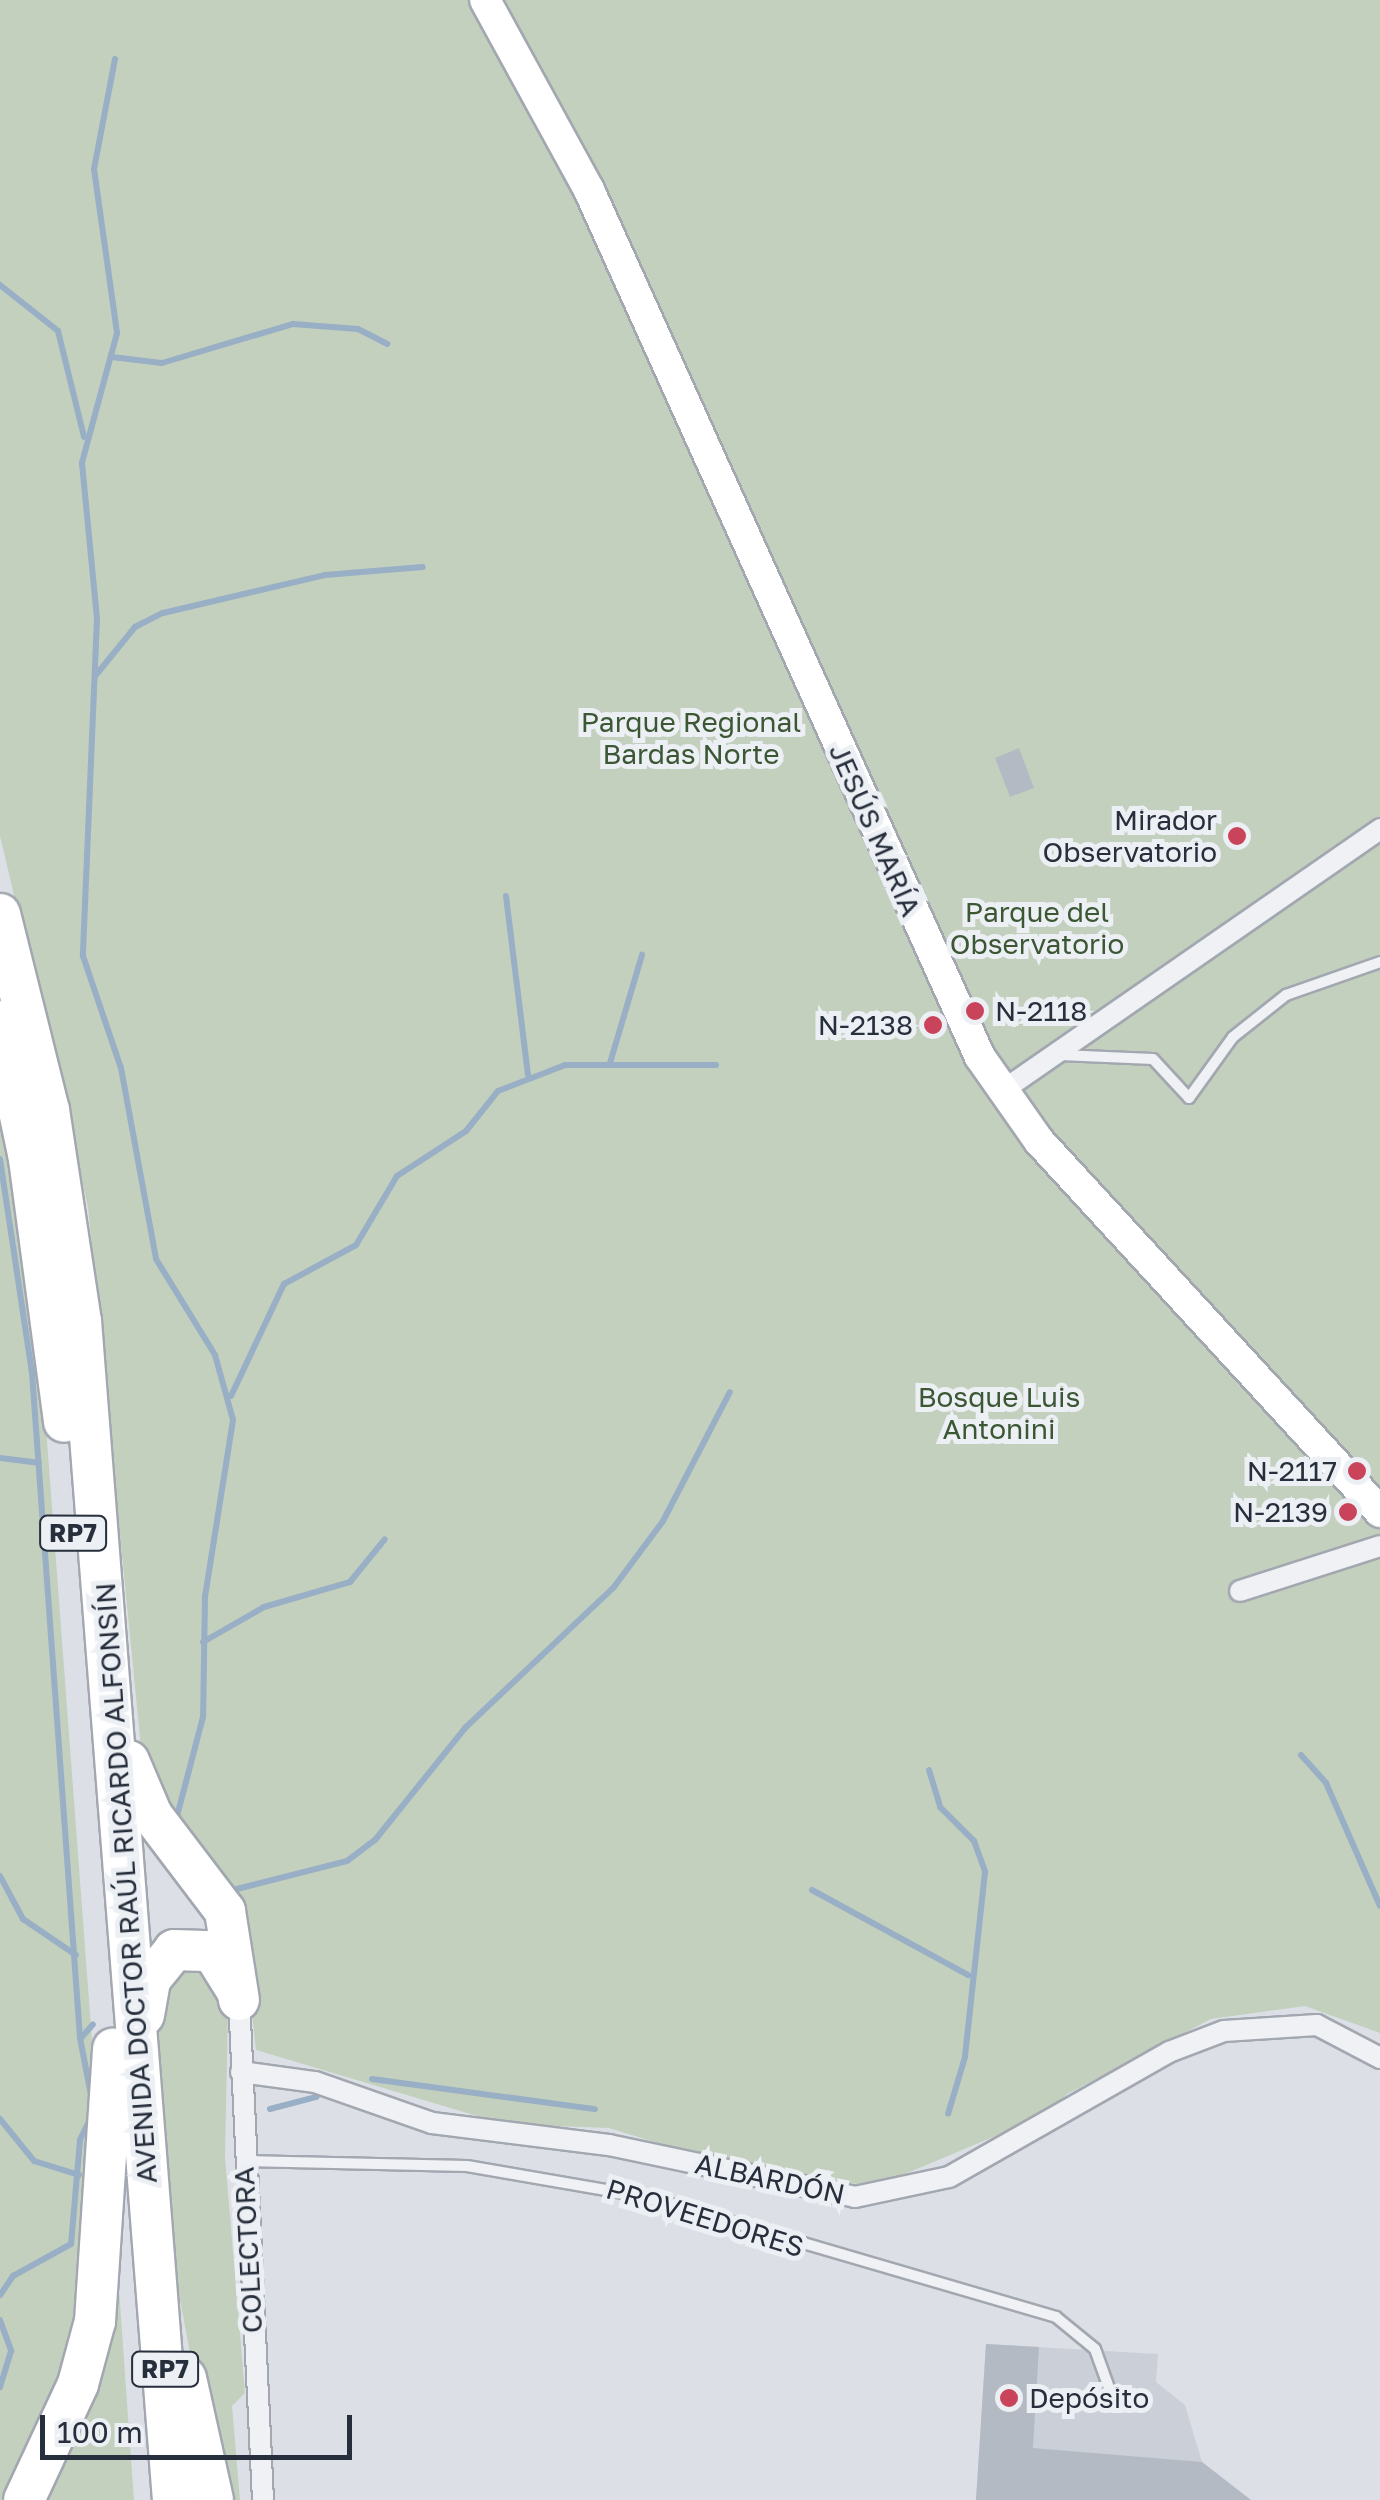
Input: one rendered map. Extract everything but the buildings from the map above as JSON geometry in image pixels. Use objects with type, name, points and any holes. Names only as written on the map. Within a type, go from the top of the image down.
[{"type":"highway","name":"AVENIDA DOCTOR RAÚL RICARDO ALFONSÍN","points":[[0,914],[49,1110],[76,1280],[110,1674],[148,2500]]},
{"type":"highway","name":"AVENIDA DOCTOR RAÚL RICARDO ALFONSÍN","points":[[0,1021],[59,1377],[126,2056],[154,2238],[173,2500]]},
{"type":"highway","points":[[110,1674],[144,1802],[231,1927],[239,2000]]},
{"type":"highway","points":[[24,2500],[78,2384],[95,2321],[126,2056],[150,1980],[174,1950],[200,1947],[222,1958],[239,2000]]},
{"type":"highway","points":[[154,2238],[212,2500]]},
{"type":"main road","name":"JESÚS MARÍA","points":[[485,0],[589,190],[946,990],[1002,1091],[1380,1512]]},
{"type":"street","points":[[1002,1091],[1380,829]]},
{"type":"street","points":[[1240,1591],[1380,1546]]},
{"type":"street","name":"COLECTORA","points":[[239,2000],[242,2161],[263,2500]]},
{"type":"street","name":"ALBARDÓN","points":[[241,2072],[306,2080],[432,2123],[609,2145],[855,2197],[949,2178],[1169,2052],[1224,2031],[1317,2025],[1380,2058]]},
{"type":"lane","points":[[1054,1054],[1153,1059],[1189,1098],[1232,1037],[1286,995],[1380,962]]},
{"type":"lane","name":"PROVEEDORES","points":[[242,2161],[467,2166],[646,2197],[1056,2317],[1096,2349],[1114,2399]]},
{"type":"shaded area","points":[[986,2344],[1158,2354],[1156,2382],[1185,2405],[1202,2462],[1251,2500],[976,2500]]},
{"type":"green space","name":"Parque Regional Bardas Norte","points":[[0,0],[1380,0],[1380,2033],[1305,2006],[1211,2019],[1067,2094],[1048,2114],[874,2187],[706,2158],[609,2128],[504,2124],[256,2050],[249,1988],[145,1789],[88,1207],[0,836]]},
{"type":"green space","points":[[0,1095],[43,1387],[94,2067],[89,2322],[20,2500],[0,2500]]},
{"type":"green space","points":[[199,1964],[228,2010],[225,2157],[245,2393],[232,2406],[240,2500],[219,2500],[212,2469],[170,2247],[151,2033],[174,1971]]},
{"type":"green space","points":[[114,2219],[134,2500],[31,2500]]},
{"type":"waterway","points":[[115,59],[94,169],[117,333],[82,463],[97,618],[83,956],[121,1068],[156,1259],[215,1355],[233,1420],[205,1596],[203,1717],[177,1816]]},
{"type":"waterway","points":[[0,285],[58,331],[84,437]]},
{"type":"waterway","points":[[112,357],[162,363],[293,324],[358,329],[387,344]]},
{"type":"waterway","points":[[96,675],[135,627],[163,613],[325,575],[423,567]]},
{"type":"waterway","points":[[506,896],[528,1075]]},
{"type":"waterway","points":[[610,1063],[642,955]]},
{"type":"waterway","points":[[231,1396],[284,1284],[356,1245],[397,1176],[466,1131],[498,1091],[565,1065],[716,1065]]},
{"type":"waterway","points":[[0,1159],[32,1373],[80,2038],[94,2111],[80,2140],[71,2244],[13,2276],[0,2295]]},
{"type":"waterway","points":[[237,1889],[347,1861],[375,1840],[465,1728],[614,1587],[663,1521],[730,1392]]},
{"type":"waterway","points":[[0,1458],[39,1463]]},
{"type":"waterway","points":[[203,1642],[264,1607],[350,1582],[385,1539]]},
{"type":"waterway","points":[[1301,1755],[1326,1783],[1380,1906]]},
{"type":"waterway","points":[[929,1770],[940,1807],[974,1841],[985,1872],[965,2057],[948,2114]]},
{"type":"waterway","points":[[0,1876],[23,1919],[76,1955]]},
{"type":"waterway","points":[[812,1890],[968,1975]]},
{"type":"waterway","points":[[81,2038],[93,2024]]},
{"type":"waterway","points":[[372,2079],[595,2109]]},
{"type":"waterway","points":[[270,2109],[316,2097]]},
{"type":"waterway","points":[[0,2119],[34,2161],[79,2175]]},
{"type":"waterway","points":[[0,2320],[11,2351],[0,2387]]},
{"type":"place","name":"Mirador Observatorio","points":[[1237,836]]},
{"type":"place","name":"N-2118","points":[[975,1011]]},
{"type":"place","name":"N-2138","points":[[933,1025]]},
{"type":"place","name":"N-2117","points":[[1357,1471]]},
{"type":"place","name":"N-2139","points":[[1348,1512]]},
{"type":"place","name":"Depósito","points":[[1009,2398]]},
{"type":"park label","name":"Parque del Observatorio","points":[[1037,928]]},
{"type":"park label","name":"Bosque Luis Antonini","points":[[999,1413]]}]
